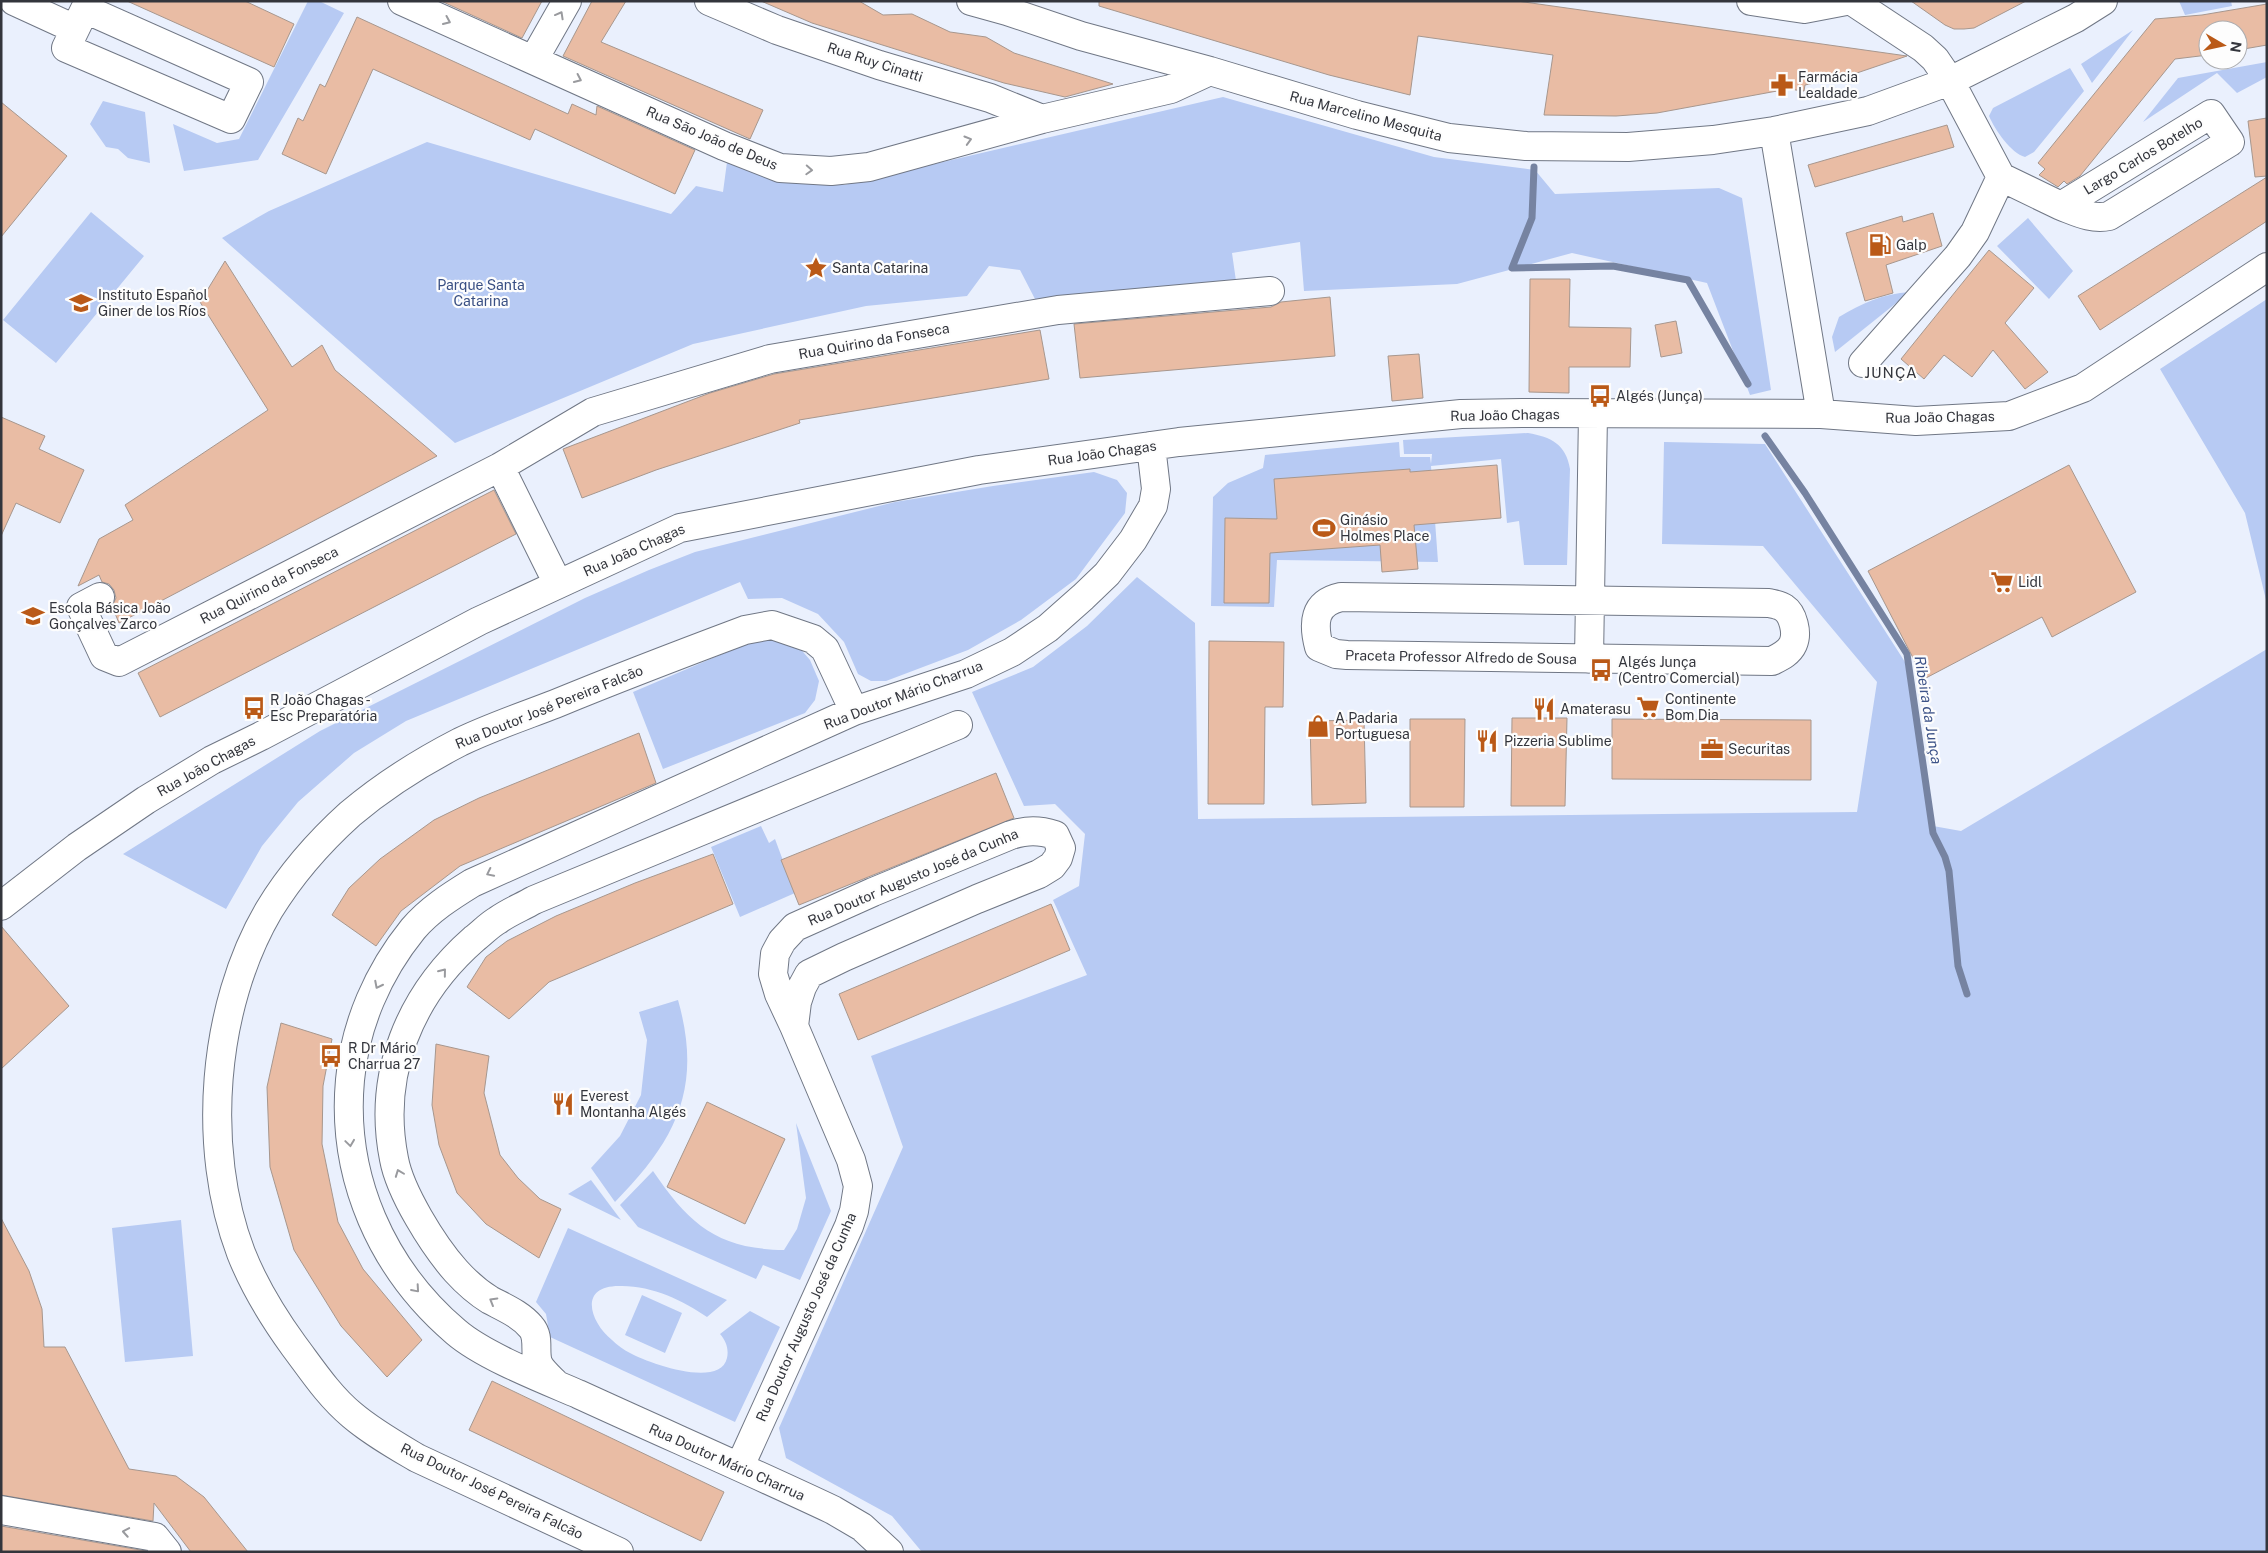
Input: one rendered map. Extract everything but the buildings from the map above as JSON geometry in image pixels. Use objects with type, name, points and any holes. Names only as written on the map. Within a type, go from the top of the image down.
[{"type":"street","points":[[14,1],[75,29]]},
{"type":"street","name":"Rua São João de Deus","points":[[402,1],[724,146],[780,168],[831,171],[869,166],[1042,119],[1171,89],[1210,71]]},
{"type":"street","points":[[534,59],[567,1]]},
{"type":"street","name":"Rua Ruy Cinatti","points":[[709,1],[777,30],[879,65],[990,98],[1042,119]]},
{"type":"street","name":"Rua Marcelino Mesquita","points":[[971,1],[1008,11],[1081,36],[1210,71],[1357,116],[1449,138],[1526,146],[1628,147],[1713,140],[1774,131],[1868,111],[1950,81],[2076,18],[2103,1]]},
{"type":"street","points":[[1751,1],[1804,9],[1846,1]]},
{"type":"street","points":[[1852,1],[1923,48],[1935,59],[1950,81],[2001,177],[1975,232],[1958,256],[1863,363]]},
{"type":"street","points":[[85,8],[249,82],[231,119],[66,48],[75,29],[85,8]]},
{"type":"street","name":"Largo Carlos Botelho","points":[[2001,177],[2061,206],[2099,219],[2109,216],[2230,142],[2211,114],[2061,206]]},
{"type":"street","points":[[1774,131],[1821,414]]},
{"type":"street","name":"Rua João Chagas","points":[[1,906],[77,847],[146,800],[212,760],[270,732],[479,621],[680,528],[979,470],[1151,446],[1461,414],[1821,414],[1916,421],[2010,416],[2083,388],[2267,267]]},
{"type":"street","name":"Rua Quirino da Fonseca","points":[[100,598],[81,607],[104,656],[119,662],[500,467],[593,412],[770,359],[1058,310],[1270,291]]},
{"type":"street","name":"Praceta Professor Alfredo de Sousa","points":[[1589,659],[1593,414]]},
{"type":"street","name":"Rua Doutor Mário Charrua","points":[[889,1552],[862,1527],[832,1510],[740,1466],[556,1384],[499,1357],[457,1333],[413,1286],[391,1256],[374,1225],[359,1184],[350,1144],[347,1108],[351,1066],[358,1032],[368,1003],[394,955],[414,928],[442,902],[472,883],[854,711],[966,674],[1012,652],[1048,628],[1107,574],[1134,540],[1153,506],[1156,489],[1151,446]]},
{"type":"street","points":[[500,467],[558,584]]},
{"type":"street","name":"Praceta Professor Alfredo de Sousa","points":[[1341,597],[1590,600],[1769,602],[1783,607],[1790,615],[1795,628],[1793,644],[1784,654],[1772,661],[1336,654],[1319,647],[1314,625],[1319,611],[1326,601],[1341,597]]},
{"type":"street","name":"Rua Doutor José Pereira Falcão","points":[[619,1552],[417,1458],[392,1444],[351,1414],[309,1367],[272,1313],[251,1274],[240,1250],[221,1176],[218,1144],[218,1104],[223,1041],[229,1012],[254,939],[266,917],[295,874],[319,843],[353,812],[383,790],[426,762],[462,742],[736,633],[772,625],[813,639],[825,650],[854,711]]},
{"type":"street","points":[[499,1357],[519,1350],[533,1328],[522,1317],[490,1300],[470,1285],[455,1270],[416,1213],[394,1161],[389,1121],[391,1086],[399,1051],[410,1019],[429,990],[459,954],[497,920],[534,900],[958,725]]},
{"type":"street","name":"Rua Doutor Augusto José da Cunha","points":[[740,1466],[849,1226],[857,1198],[858,1186],[851,1160],[779,994],[773,974],[775,954],[782,941],[795,927],[873,892],[1011,835],[1036,830],[1055,835],[1059,840],[1061,848],[1058,858],[1052,866],[1040,874],[977,899],[809,974],[797,1002],[794,1026]]},
{"type":"street","points":[[552,848],[570,886]]},
{"type":"street","points":[[515,863],[534,900]]},
{"type":"street","name":"Rua Doutor Mário Charrua","points":[[533,1328],[537,1340],[536,1356],[539,1365],[556,1384]]},
{"type":"street","points":[[1,1510],[155,1537],[167,1552]]},
{"type":"green space","points":[[308,1],[319,1],[344,13],[258,160],[184,171],[173,124],[217,143],[239,139]]},
{"type":"green space","points":[[2179,1],[2231,1],[2232,6],[2185,15]]},
{"type":"green space","points":[[2133,30],[2092,83],[2081,64]]},
{"type":"green space","points":[[2267,62],[2267,77],[2237,93],[2217,73],[2143,122],[2178,78],[2222,70],[2248,70],[2248,65]]},
{"type":"green space","points":[[2070,68],[2084,91],[2034,152],[2025,157],[2020,155],[2009,146],[1995,128],[1989,116],[1993,108]]},
{"type":"green space","name":"Parque Santa Catarina","points":[[1223,97],[1434,157],[1535,170],[1555,194],[1719,188],[1742,198],[1771,390],[1750,395],[1707,283],[1572,253],[1457,284],[1304,291],[1300,242],[1232,253],[1236,281],[1035,299],[1020,270],[989,266],[967,296],[866,306],[693,344],[455,443],[222,238],[269,211],[427,142],[671,214],[696,186],[723,192],[727,162],[844,185]]},
{"type":"green space","points":[[103,101],[145,112],[150,163],[128,158],[118,149],[106,147],[90,124]]},
{"type":"green space","points":[[91,212],[144,256],[56,363],[3,320]]},
{"type":"green space","points":[[2028,218],[2073,271],[2049,299],[1997,246]]},
{"type":"green space","points":[[1910,292],[1835,352],[1832,337],[1839,317],[1873,300]]},
{"type":"green space","points":[[2267,299],[2267,604],[2245,513],[2160,369]]},
{"type":"green space","name":"Ginásio Holmes Place","points":[[1528,433],[1544,437],[1556,443],[1565,453],[1568,460],[1570,469],[1567,565],[1524,565],[1519,521],[1507,523],[1501,459],[1431,466],[1438,562],[1277,560],[1274,607],[1211,606],[1213,497],[1228,483],[1263,468],[1265,455],[1399,442],[1400,457],[1430,457],[1431,464],[1432,454],[1404,454],[1403,440]]},
{"type":"green space","points":[[1664,442],[1765,444],[1905,662],[1933,826],[1961,831],[2267,649],[2267,1552],[922,1552],[892,1516],[786,1458],[779,1428],[903,1147],[871,1056],[1087,975],[1053,900],[1079,886],[1085,834],[1055,804],[1024,806],[972,692],[1033,667],[1087,626],[1137,577],[1195,623],[1198,819],[1857,812],[1877,682],[1763,546],[1662,544]]},
{"type":"green space","points":[[1094,472],[1117,480],[1127,493],[1125,513],[1076,579],[1021,620],[968,650],[886,681],[871,681],[858,674],[844,642],[818,614],[782,598],[748,599],[740,582],[406,721],[354,753],[298,802],[262,846],[226,909],[123,854],[320,731],[585,598],[649,570],[695,552],[895,502]]},
{"type":"green space","points":[[762,637],[798,646],[810,660],[819,681],[815,700],[805,713],[663,769],[633,692]]},
{"type":"green space","points":[[761,826],[769,843],[775,839],[795,893],[740,917],[711,847]]},
{"type":"green space","points":[[678,1000],[685,1031],[687,1060],[685,1086],[679,1111],[654,1157],[615,1202],[591,1168],[620,1136],[641,1095],[647,1040],[639,1012]]},
{"type":"green space","points":[[796,1123],[831,1211],[800,1280],[763,1265],[756,1279],[638,1227],[620,1205],[653,1171],[679,1206],[707,1230],[723,1239],[740,1245],[784,1250],[797,1229],[806,1198]]},
{"type":"green space","points":[[591,1180],[621,1220],[568,1194]]},
{"type":"green space","points":[[181,1220],[193,1356],[125,1362],[112,1228]]},
{"type":"green space","points":[[568,1228],[727,1300],[707,1317],[677,1299],[643,1288],[619,1286],[606,1288],[598,1292],[593,1298],[592,1306],[598,1324],[604,1333],[616,1344],[639,1357],[683,1371],[711,1372],[722,1367],[727,1358],[728,1351],[720,1334],[750,1311],[780,1327],[735,1422],[550,1337],[546,1314],[536,1302]]},
{"type":"green space","points":[[642,1295],[682,1313],[665,1353],[625,1335]]},
{"type":"waterway","name":"Ribeira da Junça","points":[[1534,167],[1532,218],[1512,268],[1613,266],[1688,280],[1748,384]]},
{"type":"waterway","name":"Ribeira da Junça","points":[[1765,436],[1805,493],[1907,654],[1933,833],[1945,857],[1949,871],[1958,966],[1967,994]]},
{"type":"place","name":"Farmácia Lealdade","points":[[1782,85]]},
{"type":"place","name":"Galp","points":[[1880,245]]},
{"type":"place","name":"Santa Catarina","points":[[816,268]]},
{"type":"place","name":"Instituto Español Giner de los Ríos","points":[[81,303]]},
{"type":"place","name":"Algés (Junça)","points":[[1600,396]]},
{"type":"place","name":"Ginásio Holmes Place","points":[[1324,528]]},
{"type":"place","name":"Lidl","points":[[2002,582]]},
{"type":"place","name":"Escola Básica João Gonçalves Zarco","points":[[33,616]]},
{"type":"place","name":"Algés Junça (Centro Comercial)","points":[[1601,670]]},
{"type":"place","name":"Continente Bom Dia","points":[[1648,707]]},
{"type":"place","name":"R João Chagas - Esc Preparatória","points":[[254,708]]},
{"type":"place","name":"Amaterasu","points":[[1544,709]]},
{"type":"place","name":"A Padaria Portuguesa","points":[[1318,726]]},
{"type":"place","name":"Pizzeria Sublime","points":[[1487,741]]},
{"type":"place","name":"Securitas","points":[[1712,749]]},
{"type":"place","name":"R Dr Mário Charrua 27","points":[[331,1056]]},
{"type":"place","name":"Everest Montanha Algés","points":[[563,1104]]},
{"type":"district","name":"JUNÇA","points":[[1891,373]]}]
